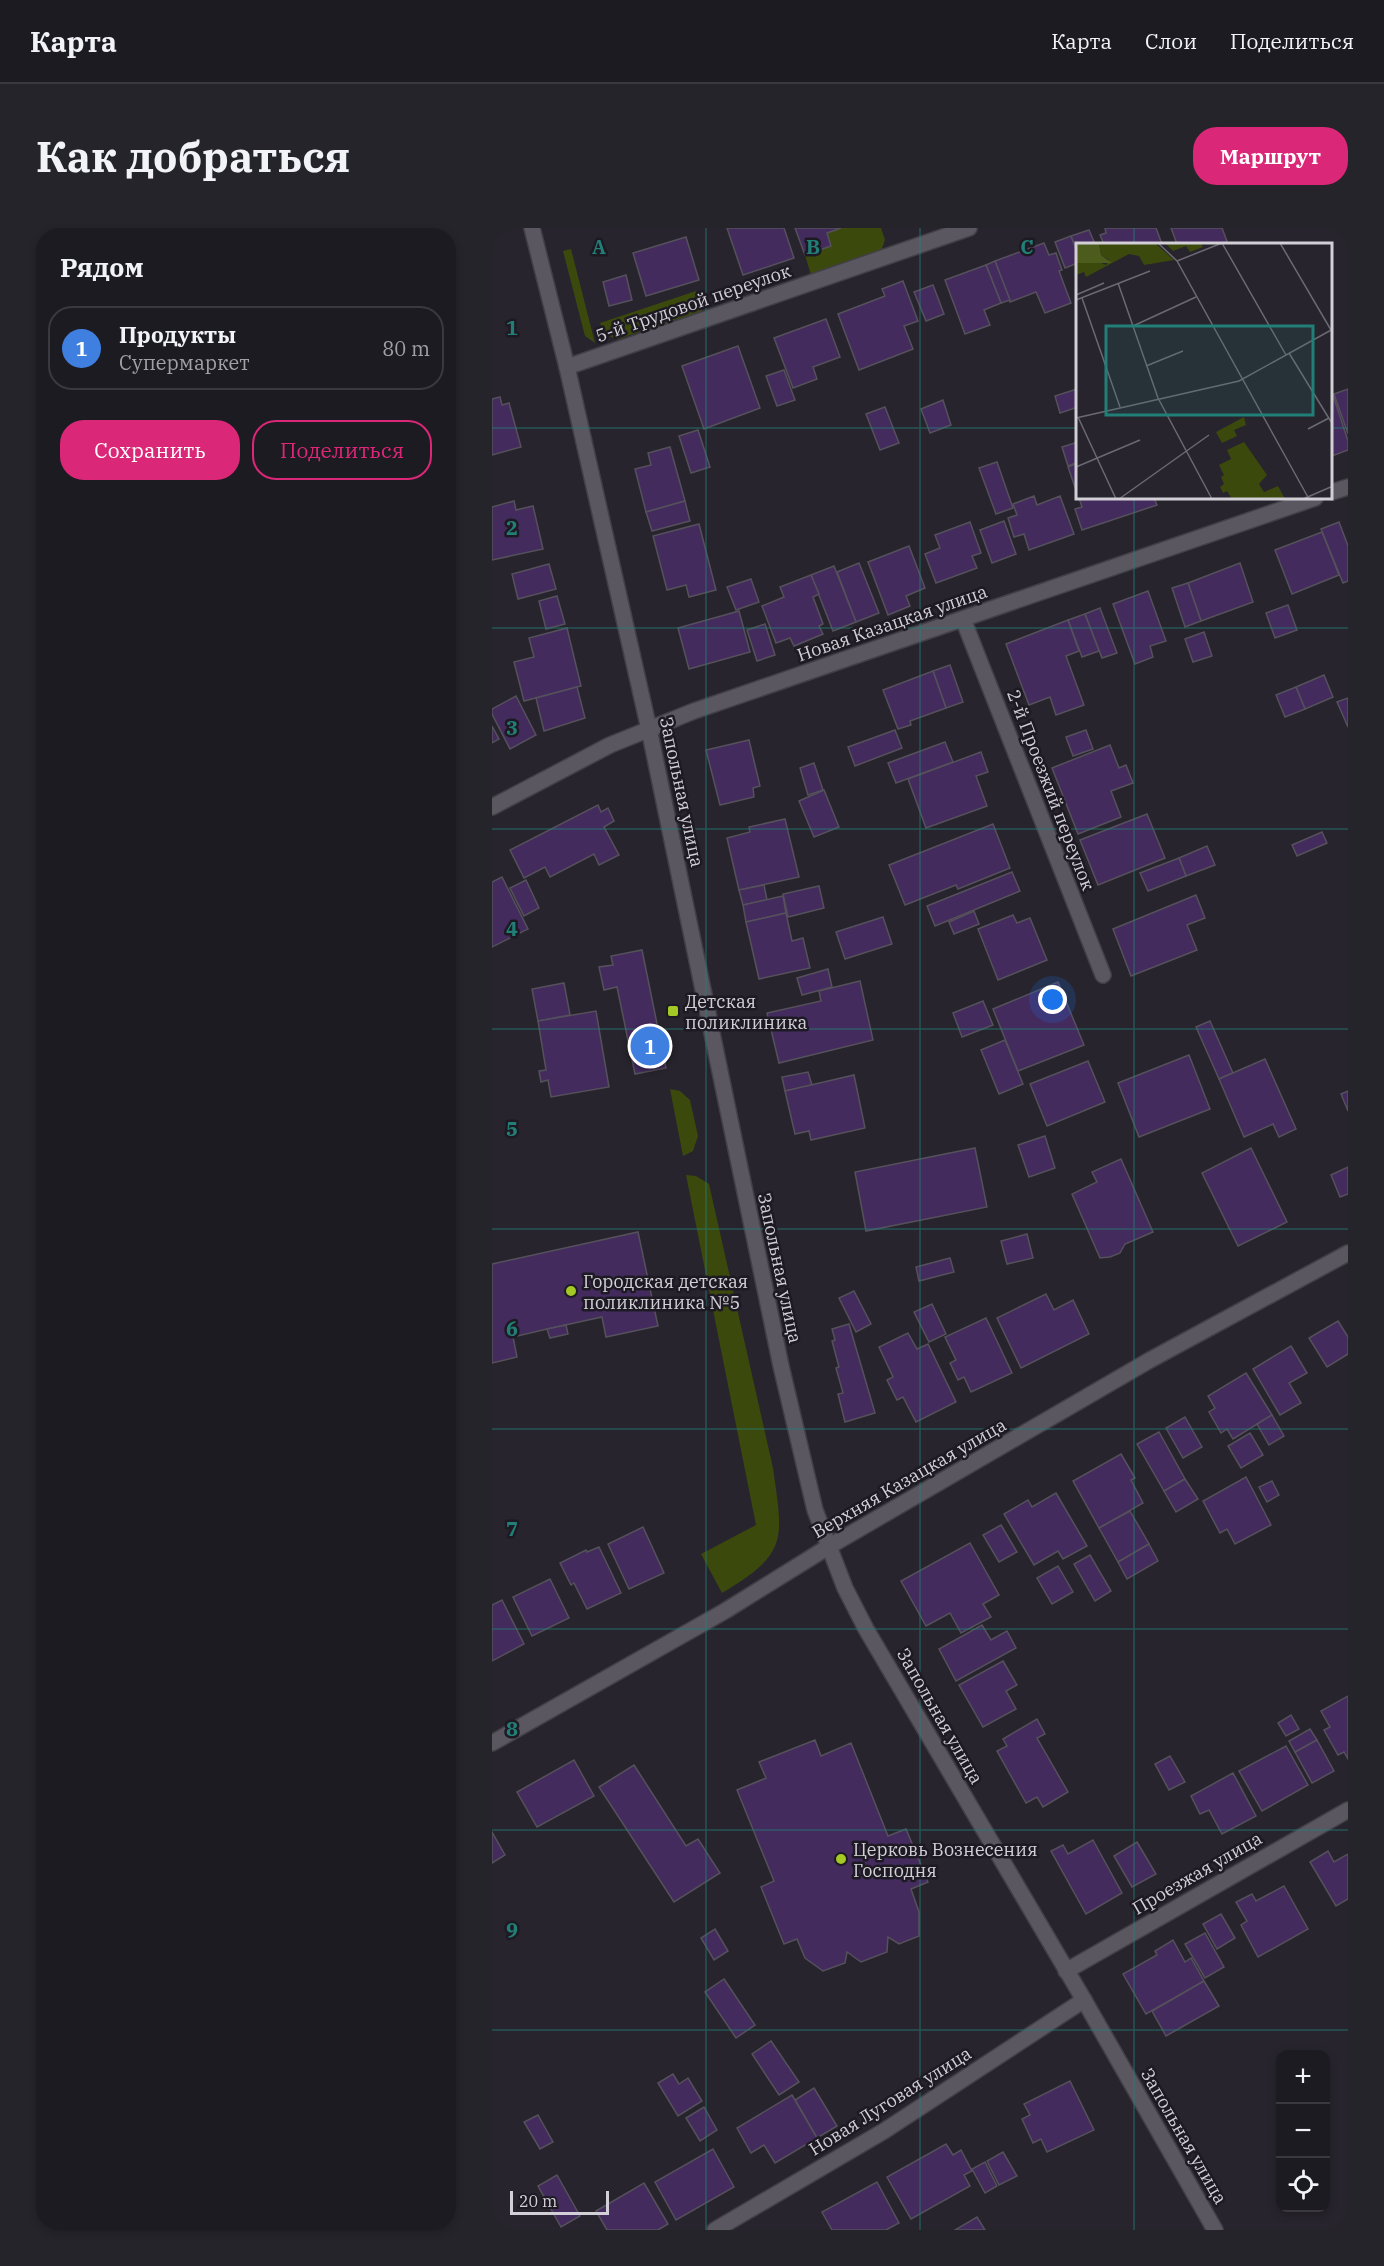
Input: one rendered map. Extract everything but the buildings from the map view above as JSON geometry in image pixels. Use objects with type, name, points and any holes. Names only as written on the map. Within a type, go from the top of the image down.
[{"type":"street","name":"Запольная улица","points":[[532,228],[567,367],[649,729],[781,1366],[814,1510],[828,1547],[866,1629],[1084,2000],[1215,2230]]},
{"type":"street","name":"5-й Трудовой переулок","points":[[567,367],[969,228]]},
{"type":"street","name":"Новая Казацкая улица","points":[[492,807],[610,745],[694,711],[1309,500]]},
{"type":"street","name":"2-й Проезжий переулок","points":[[963,619],[1103,975]]},
{"type":"street","name":"Верхняя Казацкая улица","points":[[492,1743],[725,1611],[828,1547],[1150,1360],[1348,1253]]},
{"type":"street","name":"Проезжая улица","points":[[1066,1971],[1348,1810]]},
{"type":"street","name":"Новая Луговая улица","points":[[715,2230],[884,2131],[1084,2000]]},
{"type":"green space","points":[[841,228],[881,228],[885,240],[881,251],[811,275],[805,255],[831,246],[827,233]]},
{"type":"green space","points":[[571,249],[595,343],[585,336],[563,251]]},
{"type":"green space","points":[[696,291],[702,311],[618,339],[605,335],[600,323]]},
{"type":"green space","points":[[670,1089],[680,1091],[690,1100],[698,1136],[693,1151],[683,1156]]},
{"type":"green space","points":[[686,1175],[696,1176],[709,1184],[773,1468],[779,1512],[779,1529],[770,1555],[760,1567],[722,1593],[701,1554],[756,1525]]},
{"type":"place","name":"Детская поликлиника","points":[[673,1011]]},
{"type":"place","name":"Продукты","points":[[650,1046]]},
{"type":"place","name":"Городская детская поликлиника №5","points":[[571,1291]]},
{"type":"place","name":"Церковь Вознесения Господня","points":[[841,1859]]}]
